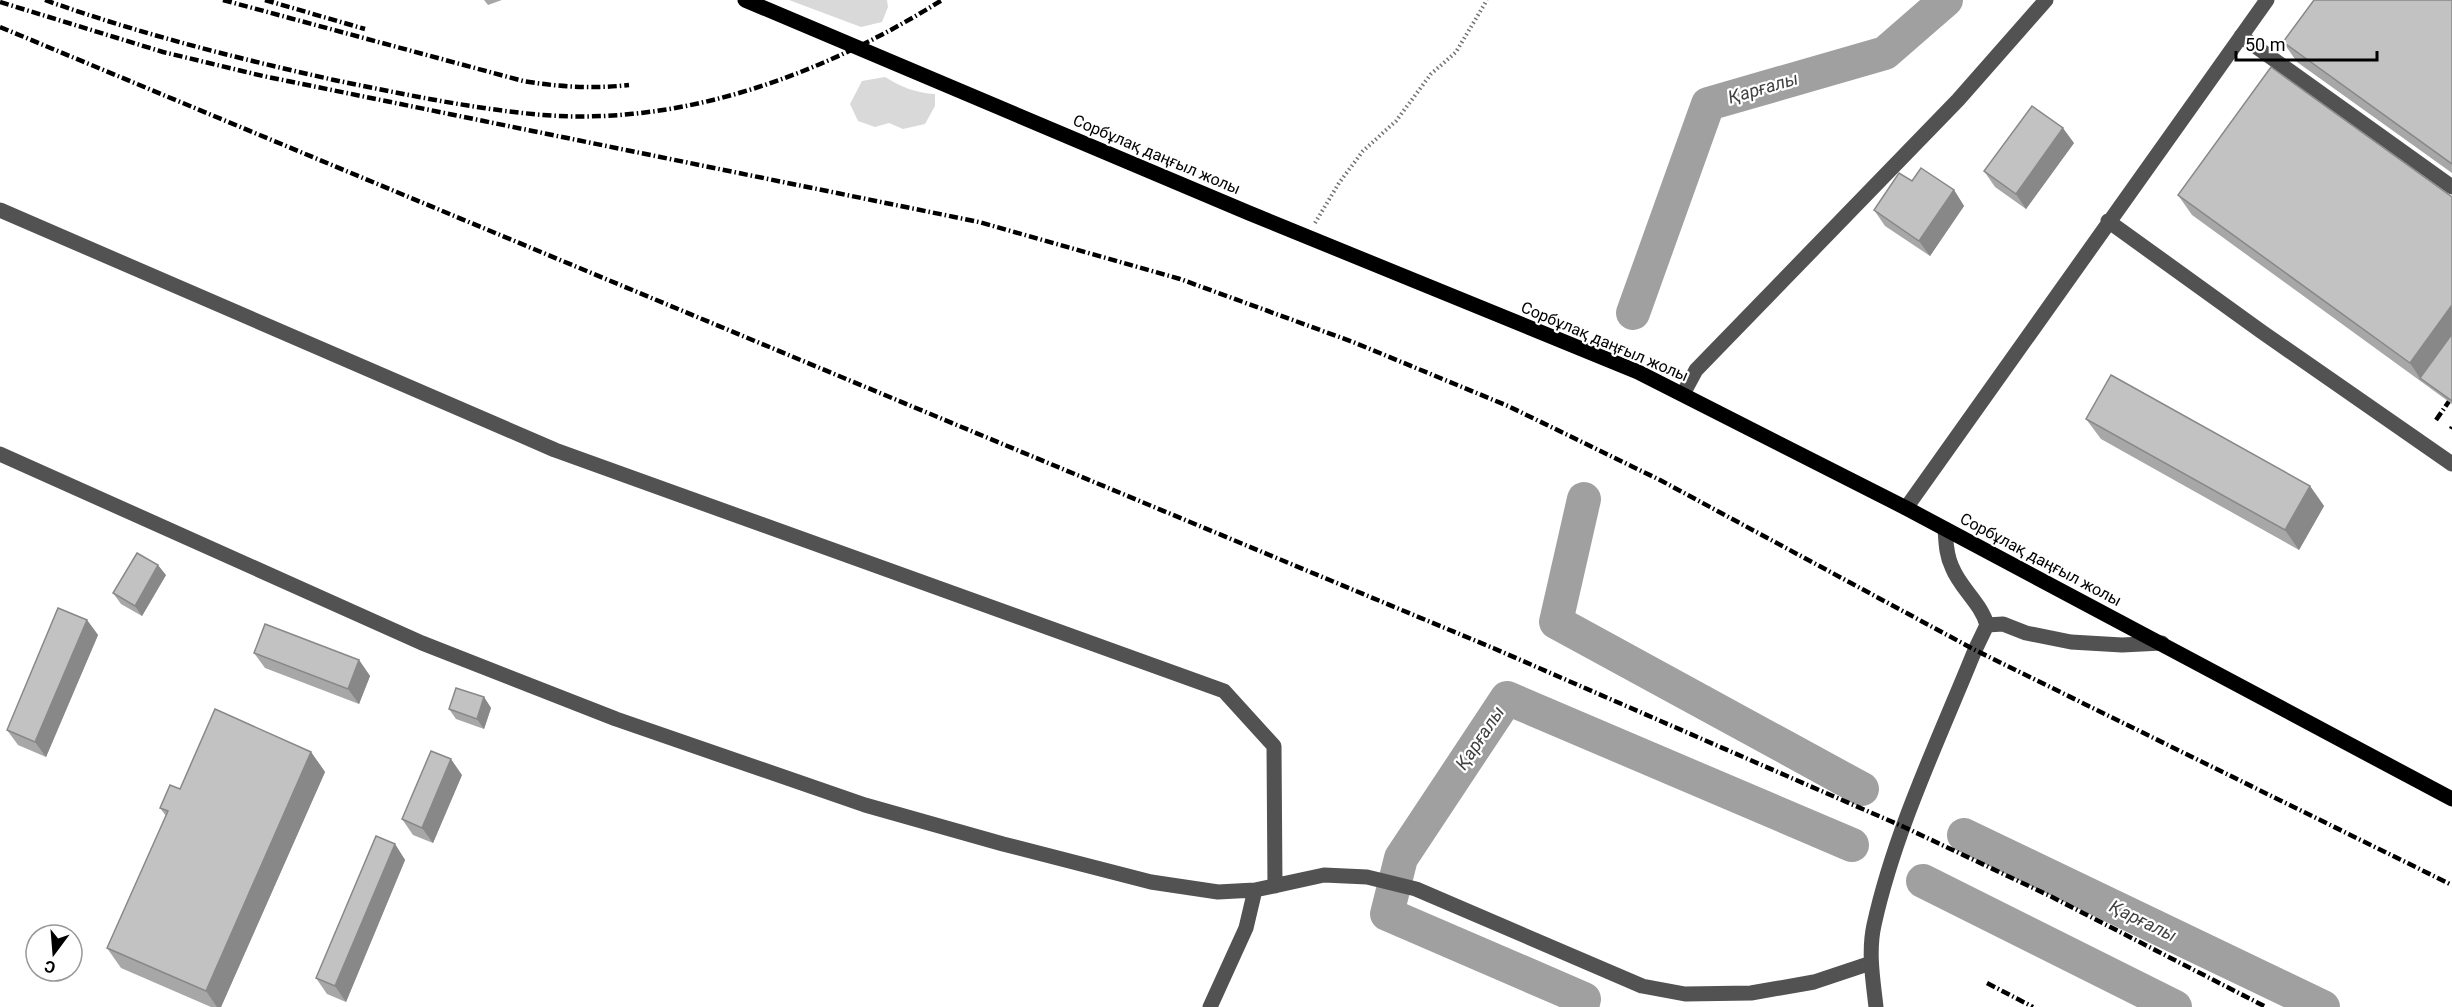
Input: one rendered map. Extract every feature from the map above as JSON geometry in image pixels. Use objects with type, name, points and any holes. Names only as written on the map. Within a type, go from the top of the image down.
[{"type":"main road","name":"Сорбұлақ даңғыл жолы","points":[[745,0],[1307,237],[1638,372],[1906,508],[2452,799]]},
{"type":"street","points":[[1683,394],[1696,370],[1958,100],[2046,0]]},
{"type":"street","points":[[1906,508],[2267,0]]},
{"type":"street","points":[[2241,36],[2452,187]]},
{"type":"street","points":[[0,210],[555,450],[1224,691],[1274,746],[1275,886]]},
{"type":"street","points":[[2108,221],[2262,332],[2452,464]]},
{"type":"street","points":[[0,454],[422,643],[616,719],[865,805],[1004,844],[1151,882],[1218,892],[1255,890],[1324,875],[1367,877],[1416,889],[1642,986],[1685,994],[1751,993],[1814,982],[1871,963]]},
{"type":"street","points":[[1876,1007],[1871,963],[1874,926],[1904,827],[1987,625],[1984,615],[1952,570],[1947,555],[1945,529]]},
{"type":"street","points":[[1987,625],[2003,624],[2026,633],[2071,642],[2122,645],[2162,643]]},
{"type":"street","points":[[1210,1007],[1246,928],[1255,890]]},
{"type":"path","points":[[1307,237],[1339,183],[1363,151],[1396,121],[1431,74],[1456,52],[1487,0]]},
{"type":"shaded area","points":[[789,0],[887,0],[888,7],[882,22],[861,27]]},
{"type":"shaded area","points":[[885,77],[909,89],[935,94],[935,106],[925,124],[903,129],[889,123],[875,127],[858,121],[850,104],[862,81]]},
{"type":"building","points":[[2314,0],[2452,0],[2452,164],[2283,42]]},
{"type":"building","points":[[2271,67],[2452,197],[2452,305],[2410,363],[2178,195]]},
{"type":"building","points":[[2032,106],[2063,128],[2016,194],[1984,171]]},
{"type":"building","points":[[1921,168],[1954,190],[1919,241],[1874,210],[1899,173],[1912,181]]},
{"type":"building","points":[[2452,334],[2452,401],[2420,378]]},
{"type":"building","points":[[2111,375],[2310,486],[2285,530],[2086,419]]},
{"type":"building","points":[[137,553],[158,565],[135,606],[113,593]]},
{"type":"building","points":[[58,608],[87,620],[35,742],[7,730]]},
{"type":"building","points":[[265,624],[359,660],[348,689],[254,653]]},
{"type":"building","points":[[456,688],[484,697],[477,719],[449,709]]},
{"type":"building","points":[[215,709],[311,752],[206,991],[107,948],[168,811],[160,808],[170,785],[180,789]]},
{"type":"building","points":[[431,751],[451,759],[422,828],[402,819]]},
{"type":"building","points":[[376,836],[395,844],[335,986],[316,978]]},
{"type":"waterway","name":"Қарғалы","points":[[1633,313],[1708,104],[1885,53],[1946,0]]},
{"type":"waterway","name":"Қарғалы","points":[[1584,499],[1556,622],[1862,789]]},
{"type":"waterway","name":"Қарғалы","points":[[1582,1007],[1584,999],[1387,914],[1401,858],[1507,698],[1852,845]]},
{"type":"waterway","name":"Қарғалы","points":[[1964,835],[2323,1007]]},
{"type":"waterway","name":"Қарғалы","points":[[1923,881],[2175,1007]]},
{"type":"railway","points":[[45,0],[116,24],[188,44],[334,80],[491,109],[543,115],[596,116],[648,112],[700,103],[751,89],[801,72],[850,51],[942,0]]},
{"type":"railway","points":[[223,0],[523,81],[576,87],[629,85]]},
{"type":"railway","points":[[265,0],[365,29]]},
{"type":"railway","points":[[0,2],[163,52],[263,76],[979,222],[1180,279],[1353,342],[1508,406],[1660,480],[1975,650],[2452,885]]},
{"type":"railway","points":[[0,27],[1493,648],[1904,827],[2050,896],[2266,1007]]},
{"type":"railway","points":[[2436,420],[2452,397]]},
{"type":"railway","points":[[1987,983],[2033,1007]]}]
